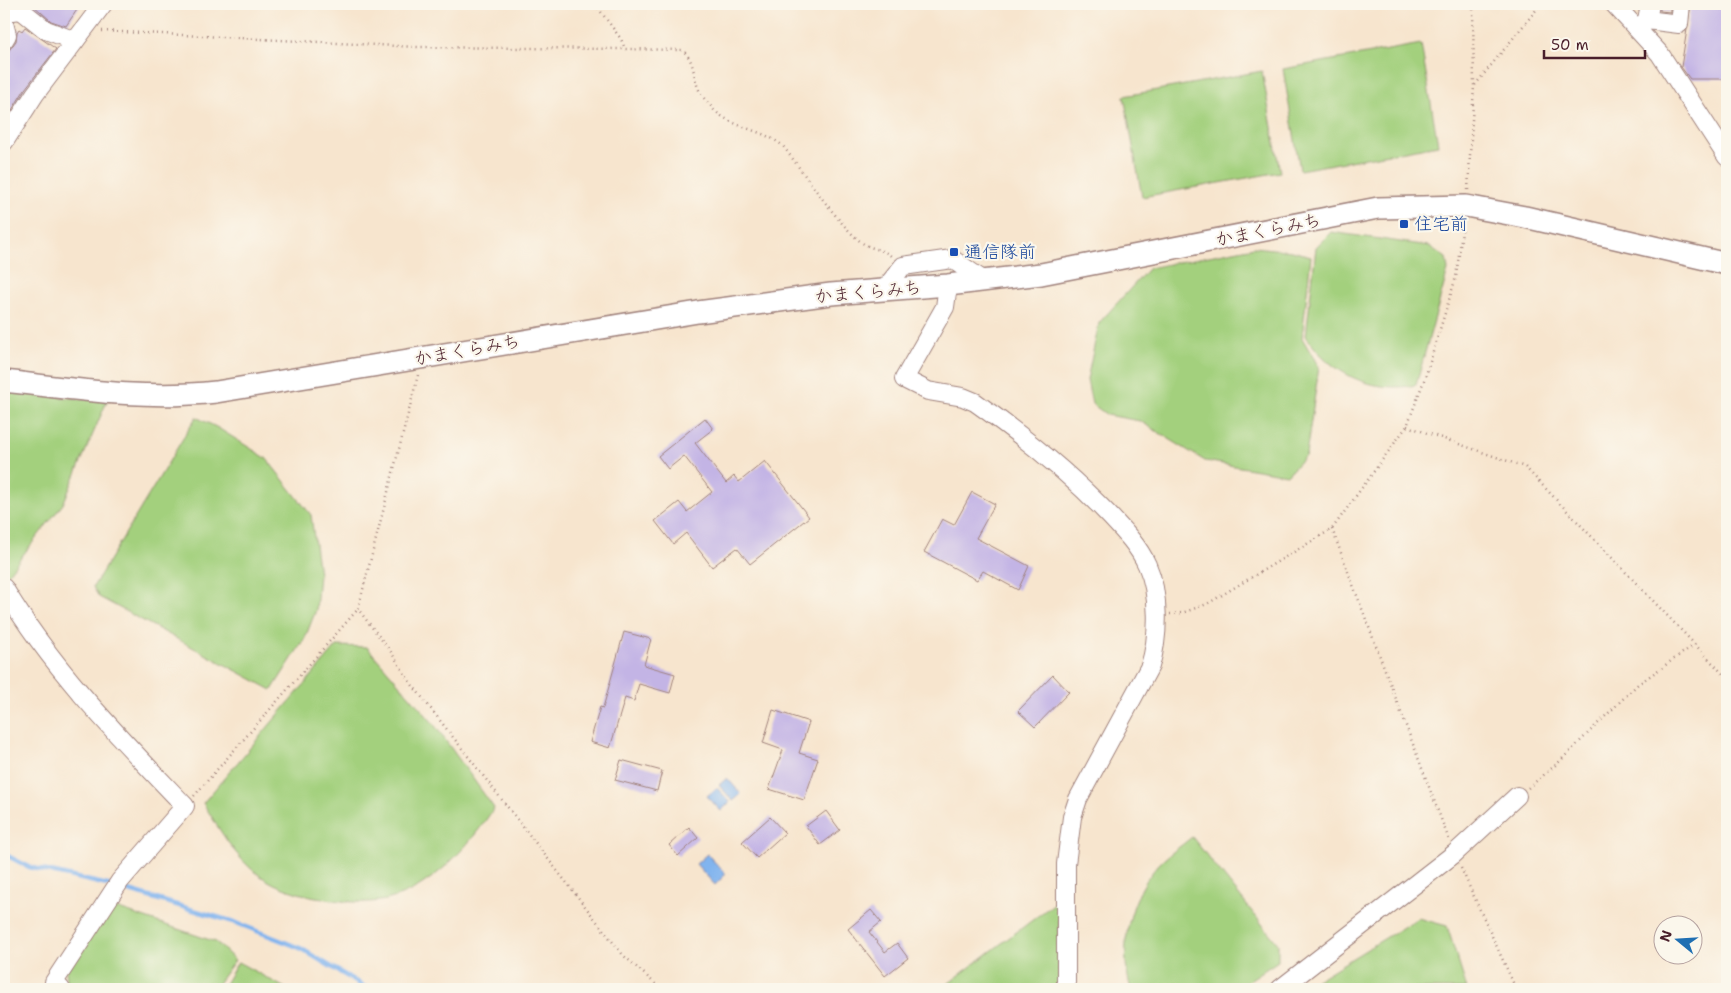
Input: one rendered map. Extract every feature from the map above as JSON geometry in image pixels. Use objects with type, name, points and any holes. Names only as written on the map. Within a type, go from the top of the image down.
[{"type":"main road","name":"かまくらみち","points":[[4,381],[134,396],[181,396],[698,312],[831,294],[948,286],[984,281],[1099,263],[1378,208],[1421,205],[1466,206],[1525,217],[1727,264]]},
{"type":"street","points":[[4,142],[35,94],[103,4]]},
{"type":"street","points":[[1614,4],[1645,18],[1679,24],[1680,4]]},
{"type":"street","points":[[16,9],[46,30],[79,35]]},
{"type":"street","points":[[1645,18],[1660,54],[1727,157]]},
{"type":"street","points":[[4,23],[7,35],[4,40]]},
{"type":"street","points":[[884,290],[903,266],[952,259],[984,281]]},
{"type":"street","points":[[948,286],[945,306],[904,379],[928,391],[963,397],[975,402],[1017,432],[1090,496],[1139,550],[1151,579],[1156,614],[1153,654],[1147,673],[1078,799],[1072,817],[1066,864],[1066,989]]},
{"type":"street","points":[[4,588],[47,652],[113,730],[185,806],[116,888],[54,982],[61,989]]},
{"type":"street","points":[[1280,989],[1454,854],[1518,796]]},
{"type":"path","points":[[595,4],[621,39],[625,48]]},
{"type":"path","points":[[1467,197],[1474,86],[1473,4]]},
{"type":"path","points":[[1474,86],[1541,4]]},
{"type":"path","points":[[79,35],[418,47],[682,50],[692,60],[700,93],[715,111],[732,123],[772,137],[784,146],[853,233],[864,244],[887,252],[903,266]]},
{"type":"path","points":[[1156,614],[1182,613],[1207,604],[1332,528],[1407,426],[1426,375],[1456,277],[1464,215]]},
{"type":"path","points":[[185,806],[358,609],[421,358]]},
{"type":"path","points":[[1407,426],[1525,467],[1556,497],[1727,678]]},
{"type":"path","points":[[1332,528],[1454,854],[1516,989]]},
{"type":"path","points":[[358,609],[391,652],[410,682],[623,955],[661,989]]},
{"type":"path","points":[[1518,796],[1558,763],[1637,685],[1695,645]]},
{"type":"green space","points":[[1421,44],[1438,145],[1300,170],[1283,69]]},
{"type":"green space","points":[[1262,71],[1280,172],[1142,197],[1124,96]]},
{"type":"green space","points":[[1331,232],[1429,246],[1446,258],[1448,270],[1416,385],[1384,386],[1354,378],[1327,361],[1306,336],[1316,247]]},
{"type":"green space","points":[[1254,247],[1292,251],[1311,256],[1302,338],[1319,367],[1306,455],[1287,475],[1205,461],[1140,421],[1107,415],[1092,404],[1087,380],[1099,323],[1149,268]]},
{"type":"green space","points":[[4,392],[107,401],[63,504],[4,579]]},
{"type":"green space","points":[[196,417],[218,428],[266,458],[311,515],[319,574],[316,610],[305,638],[272,690],[99,597],[93,587]]},
{"type":"green space","points":[[337,646],[367,647],[433,723],[494,808],[461,850],[434,876],[403,894],[386,900],[338,901],[298,893],[273,884],[242,860],[203,803]]},
{"type":"green space","points":[[1192,837],[1278,944],[1278,961],[1236,989],[1131,989],[1127,973],[1126,940],[1129,923],[1140,892],[1159,864]]},
{"type":"green space","points":[[1059,900],[1059,989],[941,989]]},
{"type":"green space","points":[[110,906],[216,942],[235,960],[214,989],[68,989],[66,971]]},
{"type":"green space","points":[[1418,918],[1447,926],[1467,989],[1302,989]]},
{"type":"green space","points":[[238,962],[287,989],[222,989]]},
{"type":"water","points":[[727,778],[741,794],[733,801],[719,785]]},
{"type":"water","points":[[717,788],[730,802],[721,811],[707,796]]},
{"type":"water","points":[[707,854],[726,874],[715,885],[696,864]]},
{"type":"building","points":[[32,4],[81,4],[66,26],[51,21]]},
{"type":"building","points":[[1660,4],[1670,4],[1670,12],[1660,11]]},
{"type":"building","points":[[1691,4],[1727,4],[1727,79],[1690,79],[1681,67]]},
{"type":"building","points":[[25,27],[56,49],[25,89],[4,123],[4,94],[9,88],[4,84],[4,57],[16,41],[19,29],[22,31]]},
{"type":"building","points":[[705,418],[713,429],[695,443],[726,483],[734,476],[739,482],[765,461],[809,517],[750,564],[737,548],[712,567],[686,533],[673,544],[655,521],[679,502],[687,512],[712,492],[684,456],[668,469],[658,456]]},
{"type":"building","points":[[972,492],[995,504],[976,538],[1029,566],[1018,590],[983,571],[977,580],[924,552],[942,519],[954,525]]},
{"type":"building","points":[[624,632],[651,639],[644,665],[675,674],[670,693],[639,684],[634,701],[625,698],[610,748],[590,742],[600,707],[603,708]]},
{"type":"building","points":[[1053,675],[1069,692],[1035,727],[1018,711]]},
{"type":"building","points":[[773,710],[809,722],[799,753],[818,759],[804,800],[769,789],[783,750],[763,743]]},
{"type":"building","points":[[621,760],[662,771],[657,791],[615,780]]},
{"type":"building","points":[[826,811],[840,830],[820,845],[806,826]]},
{"type":"building","points":[[770,817],[785,833],[757,858],[742,842]]},
{"type":"building","points":[[689,827],[698,838],[678,856],[669,845]]},
{"type":"building","points":[[871,910],[881,922],[869,932],[885,952],[897,943],[908,958],[885,976],[848,929]]},
{"type":"waterway","points":[[4,854],[29,867],[112,886]]},
{"type":"waterway","points":[[119,888],[234,922],[300,948],[368,989]]},
{"type":"place","name":"住宅前","points":[[1404,224]]},
{"type":"place","name":"通信隊前","points":[[954,252]]}]
